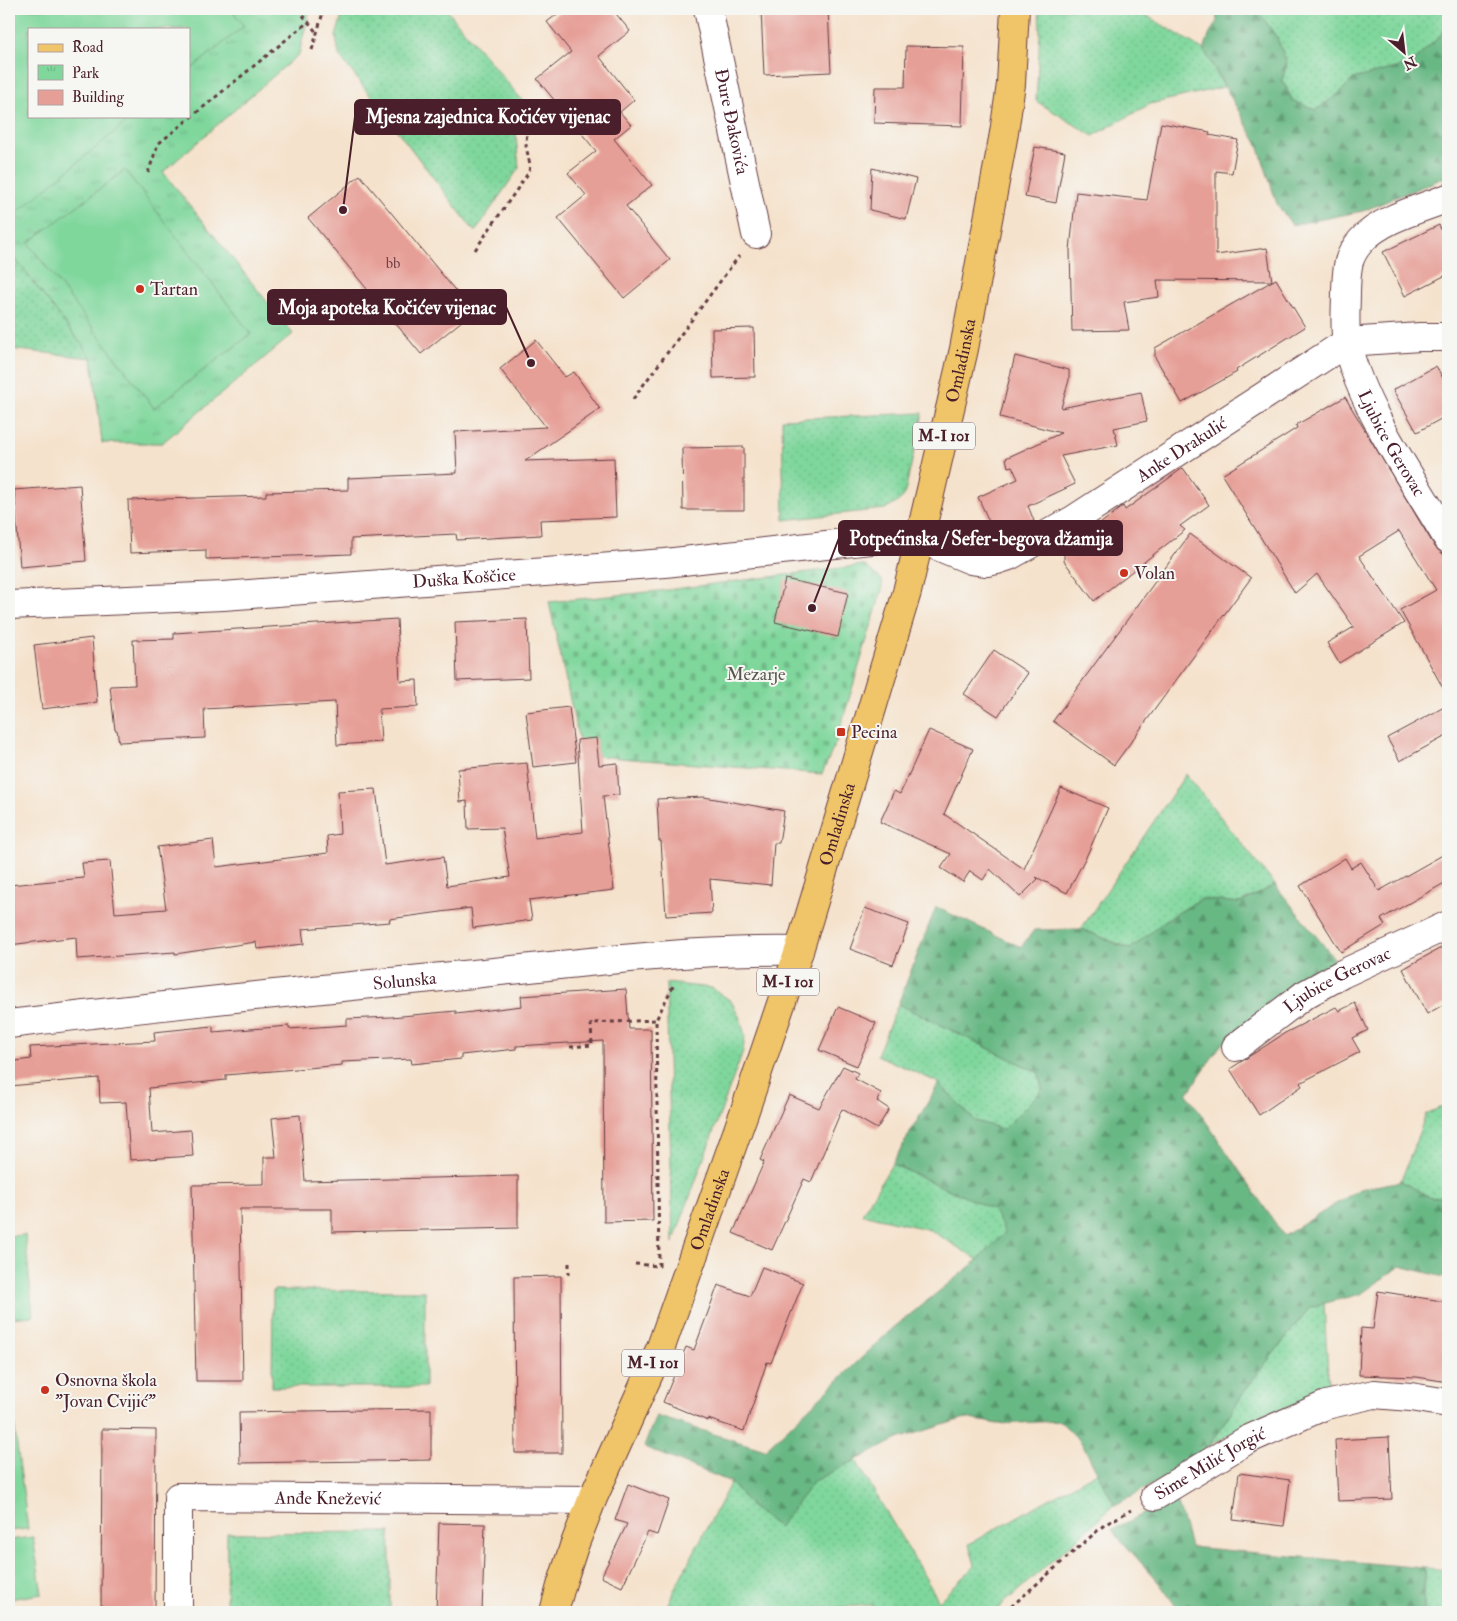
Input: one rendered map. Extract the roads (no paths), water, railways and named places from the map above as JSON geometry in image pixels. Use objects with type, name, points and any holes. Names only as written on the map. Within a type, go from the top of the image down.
[{"type":"main road","name":"Omladinska","points":[[554,1612],[574,1546],[592,1500],[664,1337],[692,1263],[799,950],[907,592],[964,349],[1004,133],[1011,84],[1015,9]]},
{"type":"street","name":"Đure Đakovića","points":[[708,9],[756,234]]},
{"type":"street","name":"Ljubice Gerovac","points":[[1448,198],[1390,221],[1369,233],[1359,243],[1349,258],[1345,322],[1347,342],[1356,375],[1391,442],[1448,539]]},
{"type":"street","name":"Anke Drakulić","points":[[920,539],[971,560],[987,562],[1009,556],[1106,500],[1347,342],[1420,336],[1448,337]]},
{"type":"street","name":"Duška Koščice","points":[[9,605],[223,596],[665,563],[897,538],[920,539]]},
{"type":"street","name":"Ljubice Gerovac","points":[[1236,1047],[1304,995],[1342,974],[1448,925]]},
{"type":"street","name":"Solunska","points":[[9,1024],[160,1005],[674,954],[799,950]]},
{"type":"street","name":"Sime Milić Jorgić","points":[[1155,1496],[1247,1440],[1326,1405],[1374,1394],[1448,1403]]},
{"type":"street","name":"Anđe Knežević","points":[[178,1612],[178,1497],[592,1500]]},
{"type":"place","name":"Mjesna zajednica Kočićev vijenac","points":[[343,210]]},
{"type":"place","name":"Tartan","points":[[140,289]]},
{"type":"place","name":"Moja apoteka Kočićev vijenac","points":[[531,363]]},
{"type":"place","name":"Volan","points":[[1124,573]]},
{"type":"place","name":"Potpećinska / Sefer-begova džamija","points":[[812,608]]},
{"type":"place","name":"Pecina","points":[[841,732]]},
{"type":"place","name":"Osnovna škola \"Jovan Cvijić\"","points":[[45,1390]]},
{"type":"park label","name":"Mezarje","points":[[756,674]]}]
